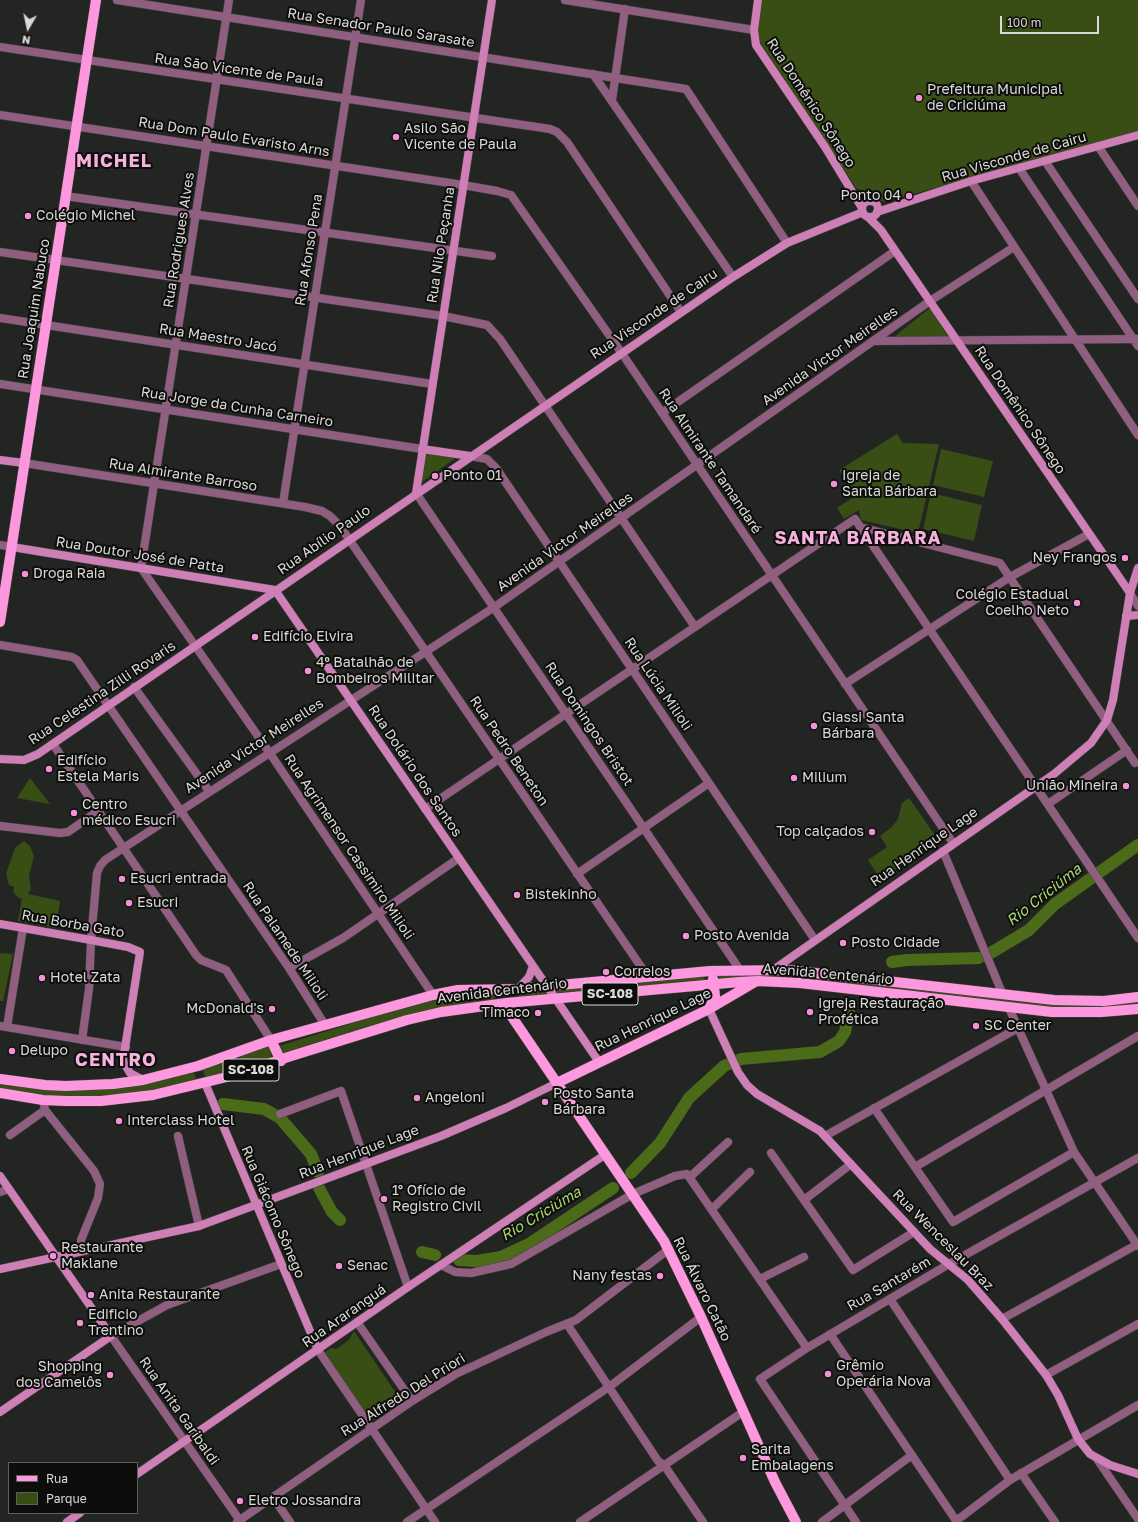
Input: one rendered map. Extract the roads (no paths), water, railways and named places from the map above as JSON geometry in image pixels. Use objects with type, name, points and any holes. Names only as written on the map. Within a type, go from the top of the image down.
[{"type":"main road","name":"Rua Joaquim Nabuco","points":[[0,622],[96,0]]},
{"type":"main road","name":"Avenida Centenário","points":[[0,1079],[45,1085],[66,1086],[113,1084],[143,1080],[198,1066],[271,1040],[433,995],[471,989],[518,989],[710,971],[773,970],[834,975],[1003,995],[1075,1001],[1138,997]]},
{"type":"main road","name":"Rua Henrique Lage","points":[[557,1083],[709,1009],[758,981],[773,970]]},
{"type":"main road","points":[[709,1009],[715,996],[715,984],[710,971]]},
{"type":"main road","name":"Avenida Centenário","points":[[0,1094],[44,1105],[119,1099],[169,1092],[280,1061],[407,1020],[458,1008],[504,1006],[555,999],[715,984],[758,981],[800,983],[1052,1012],[1085,1013],[1138,1009]]},
{"type":"main road","points":[[504,1006],[508,996],[518,989]]},
{"type":"main road","name":"Rua Álvaro Catão","points":[[504,1006],[606,1154],[669,1249],[775,1482],[796,1522]]},
{"type":"main road","points":[[271,1040],[280,1061]]},
{"type":"main road","points":[[198,1066],[205,1083]]},
{"type":"street","name":"Rua Senador Paulo Sarasate","points":[[117,0],[686,89],[787,243]]},
{"type":"street","name":"Rua Rodrigues Alves","points":[[155,483],[229,0]]},
{"type":"street","name":"Rua Afonso Pena","points":[[283,503],[361,0]]},
{"type":"street","name":"Rua Nilo Peçanha","points":[[416,493],[492,0]]},
{"type":"street","points":[[565,0],[754,30],[758,0]]},
{"type":"street","points":[[612,100],[625,9]]},
{"type":"street","name":"Rua Domênico Sônego","points":[[754,30],[754,40],[760,51],[852,188],[864,212],[880,230],[930,301],[1138,606]]},
{"type":"street","name":"Rua São Vicente de Paula","points":[[0,47],[542,127],[557,132],[562,137],[681,312]]},
{"type":"street","points":[[594,74],[733,277]]},
{"type":"street","name":"Rua Dom Paulo Evaristo Arns","points":[[0,115],[463,185]]},
{"type":"street","name":"Rua Visconde de Cairu","points":[[877,212],[971,181],[1138,135]]},
{"type":"street","points":[[1098,146],[1138,206]]},
{"type":"street","points":[[1046,160],[1138,299]]},
{"type":"street","points":[[1019,168],[1135,339],[1138,346]]},
{"type":"street","points":[[971,181],[1138,435]]},
{"type":"street","name":"Rua Almirante Tamandaré","points":[[463,185],[505,192],[516,200],[621,352],[953,843]]},
{"type":"street","name":"Rua Domênico Sônego","points":[[852,188],[873,202]]},
{"type":"street","points":[[65,196],[492,256]]},
{"type":"street","points":[[873,202],[878,207],[877,212],[873,216],[864,212],[864,204],[873,202]]},
{"type":"street","name":"Rua Visconde de Cairu","points":[[873,202],[898,205]]},
{"type":"street","name":"Rua Visconde de Cairu","points":[[470,456],[621,352],[733,277],[787,243],[864,212]]},
{"type":"street","name":"Rua Domênico Sônego","points":[[877,212],[880,230]]},
{"type":"street","name":"Avenida Victor Meirelles","points":[[82,1040],[89,989],[91,940],[97,873],[105,860],[350,699],[494,608],[930,301],[1014,247]]},
{"type":"street","points":[[662,413],[895,251]]},
{"type":"street","points":[[0,252],[443,316],[482,323],[491,328],[695,627]]},
{"type":"street","name":"Rua Maestro Jacó","points":[[0,318],[432,384]]},
{"type":"street","points":[[873,341],[1135,339]]},
{"type":"street","name":"Rua Jorge da Cunha Carneiro","points":[[0,384],[470,456]]},
{"type":"street","name":"Rua Abílio Paulo","points":[[194,646],[470,456]]},
{"type":"street","name":"Rua Lúcia Milioli","points":[[470,456],[487,460],[496,468],[815,940]]},
{"type":"street","name":"Rua Almirante Barroso","points":[[0,460],[283,503],[322,511],[336,522],[349,539]]},
{"type":"street","points":[[141,568],[155,483]]},
{"type":"street","name":"Rua Domingos Bristot","points":[[416,493],[740,970]]},
{"type":"street","points":[[425,809],[498,758],[855,519],[1138,938]]},
{"type":"street","points":[[860,527],[1000,563],[1135,763]]},
{"type":"street","points":[[845,684],[1010,577],[1089,534]]},
{"type":"street","name":"Rua Pedro Beneton","points":[[349,539],[648,977]]},
{"type":"street","name":"Rua Doutor José de Patta","points":[[0,545],[275,590]]},
{"type":"street","name":"Rua Agrimensor Cassimiro Milioli","points":[[141,568],[269,752],[433,995]]},
{"type":"street","name":"Rua Henrique Lage","points":[[773,970],[953,843],[1036,787],[1083,752],[1100,732],[1107,720],[1116,688],[1130,593],[1138,568]]},
{"type":"street","name":"Rua Dolário dos Santos","points":[[275,590],[599,1062]]},
{"type":"street","points":[[1126,616],[1138,616]]},
{"type":"street","name":"Rua Palamede Milioli","points":[[0,645],[72,657],[77,660],[289,968],[325,1025]]},
{"type":"street","name":"Rua Celestina Zilli Rovaris","points":[[0,759],[24,760],[38,754],[194,646]]},
{"type":"street","points":[[134,687],[208,791]]},
{"type":"street","points":[[52,744],[196,955],[201,960],[212,966],[226,970],[271,1040]]},
{"type":"street","points":[[1048,804],[1127,750]]},
{"type":"street","points":[[578,874],[710,783]]},
{"type":"street","points":[[0,826],[60,833],[68,832],[98,811]]},
{"type":"street","points":[[943,851],[1003,995]]},
{"type":"street","points":[[289,968],[343,938],[459,858]]},
{"type":"street","name":"Rua Borba Gato","points":[[0,924],[128,947],[140,952],[126,1047]]},
{"type":"street","points":[[23,928],[3,1026],[126,1047],[123,1061],[126,1068],[136,1078],[143,1080]]},
{"type":"street","points":[[518,989],[529,977],[533,966]]},
{"type":"street","points":[[1002,1319],[1138,1245],[1074,1152],[1009,1008]]},
{"type":"street","name":"Rua Wenceslau Braz","points":[[709,1009],[736,1068],[751,1089],[814,1127],[825,1136],[936,1255],[968,1280],[1002,1319],[1046,1375],[1058,1395],[1078,1439],[1090,1454],[1097,1459],[1138,1474]]},
{"type":"street","points":[[825,1136],[1018,1028]]},
{"type":"street","points":[[915,1167],[1136,1037],[1138,1047]]},
{"type":"street","name":"Rua Giácomo Sônego","points":[[205,1083],[318,1350]]},
{"type":"street","name":"Rua Henrique Lage","points":[[0,1269],[57,1258],[81,1251],[199,1226],[366,1165],[474,1122],[557,1083]]},
{"type":"street","points":[[280,1114],[341,1091],[408,1287]]},
{"type":"street","points":[[10,1135],[44,1105],[94,1171],[100,1184],[98,1198],[81,1240],[81,1251]]},
{"type":"street","points":[[874,1108],[953,1222],[1074,1152]]},
{"type":"street","points":[[178,1136],[199,1226]]},
{"type":"street","points":[[690,1176],[728,1142]]},
{"type":"street","points":[[771,1153],[853,1270],[914,1232]]},
{"type":"street","name":"Rua Araranguá","points":[[138,1473],[408,1287],[606,1154]]},
{"type":"street","name":"Rua Santarém","points":[[844,1505],[760,1379],[830,1334],[949,1264],[1138,1158]]},
{"type":"street","points":[[804,1200],[851,1164]]},
{"type":"street","points":[[712,1209],[750,1172]]},
{"type":"street","points":[[441,1265],[455,1272],[471,1273],[490,1270],[511,1264],[633,1194],[680,1175],[687,1174],[690,1176],[807,1348]]},
{"type":"street","name":"Rua Anita Garibaldi","points":[[0,1176],[239,1521]]},
{"type":"street","points":[[0,1192],[9,1189]]},
{"type":"street","name":"Rua Alfredo Del Priori","points":[[239,1521],[412,1401],[475,1364],[576,1320],[669,1249]]},
{"type":"street","points":[[760,1279],[804,1257]]},
{"type":"street","points":[[0,1412],[111,1336],[167,1305],[281,1264]]},
{"type":"street","points":[[890,1299],[1010,1480]]},
{"type":"street","points":[[407,1522],[609,1387],[701,1317]]},
{"type":"street","points":[[357,1322],[412,1401]]},
{"type":"street","points":[[567,1324],[658,1460],[664,1465],[703,1522]]},
{"type":"street","points":[[1046,1375],[1138,1324]]},
{"type":"street","points":[[830,1334],[956,1522],[1010,1480],[1138,1404]]},
{"type":"street","points":[[318,1350],[435,1522]]},
{"type":"street","points":[[580,1522],[743,1412]]},
{"type":"street","points":[[822,1522],[912,1455]]},
{"type":"street","points":[[1097,1459],[1138,1519]]},
{"type":"street","points":[[1021,1473],[1055,1522]]},
{"type":"street","points":[[273,1497],[290,1522]]},
{"type":"street","points":[[844,1505],[856,1522]]},
{"type":"street","points":[[67,1522],[79,1514]]},
{"type":"waterway","name":"Rio Criciúma","points":[[989,954],[1029,930],[1055,904],[1138,845]]},
{"type":"waterway","name":"Rio Criciúma","points":[[892,962],[907,960],[979,958]]},
{"type":"waterway","name":"Rio Criciúma","points":[[631,1173],[660,1143],[689,1098],[724,1066],[741,1059],[820,1052],[839,1041],[845,1032],[850,1005]]},
{"type":"waterway","name":"Rio Criciúma","points":[[223,1104],[264,1109],[280,1118],[311,1154],[318,1172]]},
{"type":"waterway","name":"Rio Criciúma","points":[[319,1188],[332,1212],[340,1220]]},
{"type":"waterway","name":"Rio Criciúma","points":[[459,1260],[477,1261],[501,1257],[529,1244],[613,1188]]},
{"type":"waterway","name":"Rio Criciúma","points":[[422,1252],[435,1255]]},
{"type":"place","name":"Prefeitura Municipal de Criciúma","points":[[919,98]]},
{"type":"place","name":"Asilo São Vicente de Paula","points":[[396,137]]},
{"type":"place","name":"Ponto 04","points":[[909,196]]},
{"type":"place","name":"Colégio Michel","points":[[28,216]]},
{"type":"place","name":"Ponto 01","points":[[435,476]]},
{"type":"place","name":"Igreja de Santa Bárbara","points":[[834,484]]},
{"type":"place","name":"Ney Frangos","points":[[1125,558]]},
{"type":"place","name":"Droga Raia","points":[[25,574]]},
{"type":"place","name":"Colégio Estadual Coelho Neto","points":[[1077,603]]},
{"type":"place","name":"Edifício Elvira","points":[[255,637]]},
{"type":"place","name":"4º Batalhão de Bombeiros Militar","points":[[308,671]]},
{"type":"place","name":"Giassi Santa Bárbara","points":[[814,726]]},
{"type":"place","name":"Edifício Estela Maris","points":[[49,769]]},
{"type":"place","name":"Milium","points":[[794,778]]},
{"type":"place","name":"União Mineira","points":[[1126,786]]},
{"type":"place","name":"Centro médico Esucri","points":[[74,813]]},
{"type":"place","name":"Top calçados","points":[[872,832]]},
{"type":"place","name":"Esucri entrada","points":[[122,879]]},
{"type":"place","name":"Bistekinho","points":[[517,895]]},
{"type":"place","name":"Esucri","points":[[129,903]]},
{"type":"place","name":"Posto Avenida","points":[[686,936]]},
{"type":"place","name":"Posto Cidade","points":[[843,943]]},
{"type":"place","name":"Correios","points":[[606,972]]},
{"type":"place","name":"Hotel Zata","points":[[42,978]]},
{"type":"place","name":"McDonald's","points":[[272,1009]]},
{"type":"place","name":"Igreja Restauração Profética","points":[[810,1012]]},
{"type":"place","name":"Timaco","points":[[538,1013]]},
{"type":"place","name":"SC Center","points":[[976,1026]]},
{"type":"place","name":"Delupo","points":[[12,1051]]},
{"type":"place","name":"Angeloni","points":[[417,1098]]},
{"type":"place","name":"Posto Santa Bárbara","points":[[545,1102]]},
{"type":"place","name":"Interclass Hotel","points":[[119,1121]]},
{"type":"place","name":"1° Ofício de Registro Civil","points":[[384,1199]]},
{"type":"place","name":"Restaurante Maklane","points":[[53,1256]]},
{"type":"place","name":"Senac","points":[[339,1266]]},
{"type":"place","name":"Nany festas","points":[[660,1276]]},
{"type":"place","name":"Anita Restaurante","points":[[91,1295]]},
{"type":"place","name":"Edificio Trentino","points":[[80,1323]]},
{"type":"place","name":"Grêmio Operária Nova","points":[[828,1374]]},
{"type":"place","name":"Shopping dos Camelôs","points":[[110,1375]]},
{"type":"place","name":"Sarita Embalagens","points":[[743,1458]]},
{"type":"place","name":"Eletro Jossandra","points":[[240,1501]]},
{"type":"district","name":"MICHEL","points":[[114,161]]},
{"type":"district","name":"SANTA BÁRBARA","points":[[858,538]]},
{"type":"district","name":"CENTRO","points":[[116,1060]]}]
